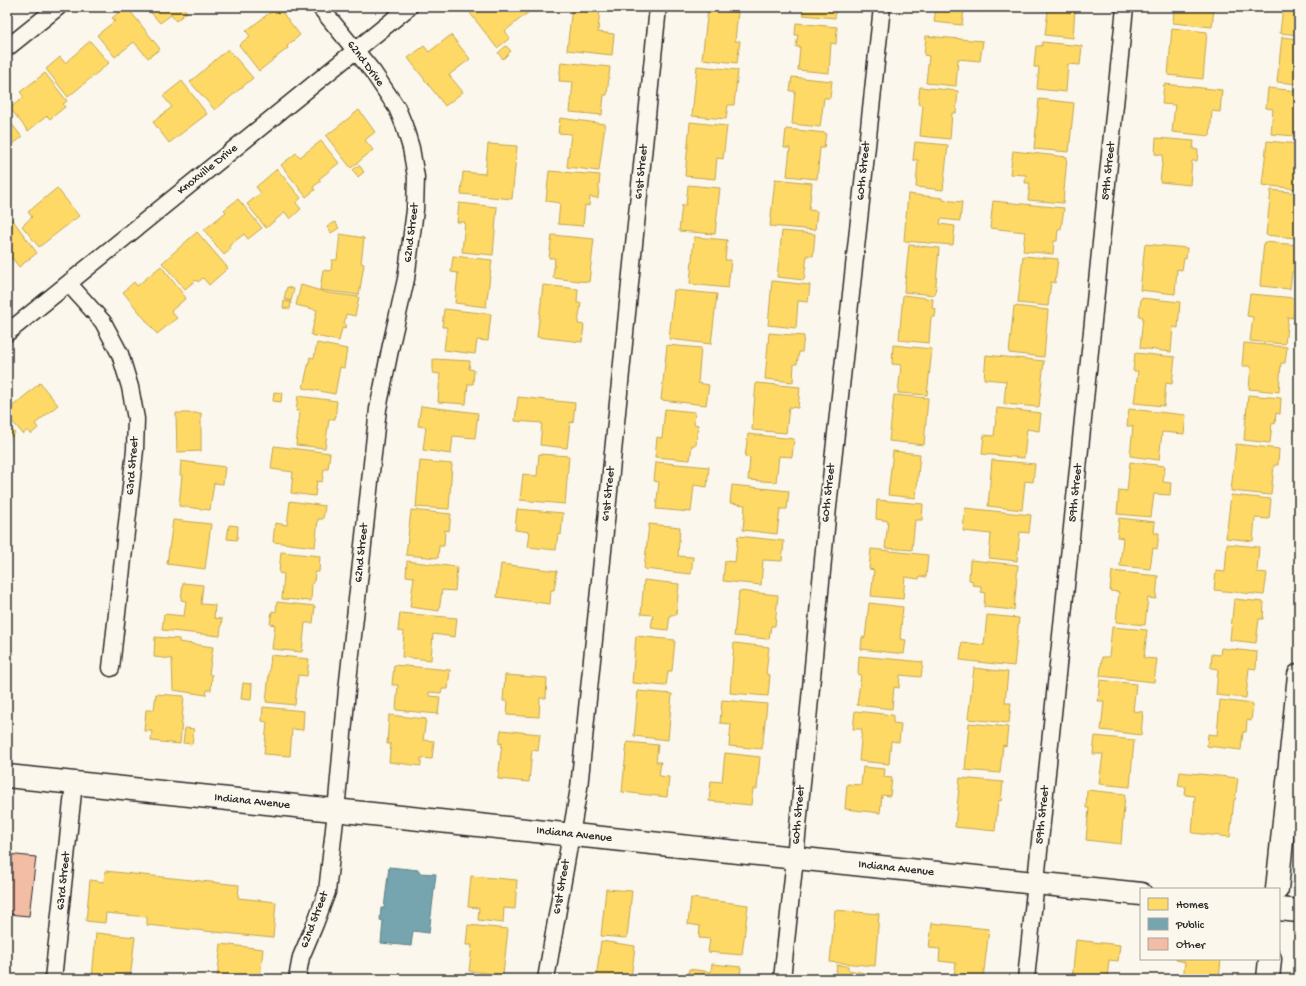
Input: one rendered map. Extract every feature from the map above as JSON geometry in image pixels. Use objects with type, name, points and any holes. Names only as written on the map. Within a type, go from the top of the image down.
[{"type":"main road","points":[[1277,888],[1299,675]]},
{"type":"main road","name":"Indiana Avenue","points":[[7,776],[1140,894]]},
{"type":"main road","points":[[1280,909],[1299,911]]},
{"type":"main road","points":[[1268,979],[1270,960]]},
{"type":"street","points":[[7,48],[58,7]]},
{"type":"street","name":"62nd Drive","points":[[320,7],[374,72],[396,108],[404,125]]},
{"type":"street","name":"Knoxville Drive","points":[[7,333],[409,7]]},
{"type":"street","name":"61st Street","points":[[546,979],[579,788],[658,7]]},
{"type":"street","name":"60th Street","points":[[782,979],[795,858],[828,507],[882,7]]},
{"type":"street","name":"59th Street","points":[[1026,979],[1126,7]]},
{"type":"street","name":"62nd Street","points":[[297,979],[301,957],[327,892],[347,690],[378,409],[406,279],[415,210],[416,177],[411,148],[404,125]]},
{"type":"street","name":"63rd Street","points":[[68,284],[103,322],[120,354],[130,387],[136,419],[135,450],[111,668]]},
{"type":"street","name":"63rd Street","points":[[53,979],[74,783]]},
{"type":"building: Homes","points":[[127,7],[160,49],[148,58],[134,42],[115,57],[97,35],[115,21],[112,18]]},
{"type":"building: Homes","points":[[146,7],[183,7],[187,12],[176,21],[171,15],[160,23]]},
{"type":"building: Homes","points":[[277,7],[300,35],[287,46],[288,48],[259,71],[239,45],[250,36],[246,31]]},
{"type":"building: Homes","points":[[477,7],[535,7],[505,31],[510,38],[497,48],[470,13]]},
{"type":"building: Homes","points":[[572,7],[600,7],[598,32],[614,34],[612,55],[567,50]]},
{"type":"building: Homes","points":[[803,7],[836,7],[835,18],[803,15]]},
{"type":"building: Homes","points":[[936,7],[977,7],[977,12],[964,10],[962,25],[934,22]]},
{"type":"building: Homes","points":[[1044,7],[1084,7],[1084,9],[1075,8],[1073,38],[1045,35],[1048,10],[1043,10]]},
{"type":"building: Homes","points":[[1174,7],[1214,7],[1212,27],[1173,23]]},
{"type":"building: Homes","points":[[1283,7],[1299,7],[1299,35],[1280,33]]},
{"type":"building: Homes","points":[[708,9],[738,12],[735,41],[740,41],[737,63],[702,59]]},
{"type":"building: Homes","points":[[796,23],[837,27],[836,44],[831,43],[829,73],[798,70],[800,47],[796,47],[798,35],[795,35]]},
{"type":"building: Homes","points":[[1172,28],[1207,32],[1203,79],[1168,75]]},
{"type":"building: Homes","points":[[451,35],[470,59],[449,75],[463,92],[445,106],[408,58],[424,46],[429,52]]},
{"type":"building: Homes","points":[[926,36],[983,41],[980,61],[958,59],[956,86],[926,83],[929,56],[924,55]]},
{"type":"building: Homes","points":[[1282,37],[1299,39],[1299,84],[1277,82]]},
{"type":"building: Homes","points":[[90,41],[109,63],[68,97],[46,69],[60,57],[65,63]]},
{"type":"building: Homes","points":[[1042,42],[1082,46],[1080,65],[1068,64],[1066,92],[1037,89],[1039,67],[1034,67],[1036,46],[1042,46]]},
{"type":"building: Homes","points":[[506,46],[511,51],[503,59],[498,53]]},
{"type":"building: Homes","points":[[228,49],[253,78],[215,110],[190,82]]},
{"type":"building: Homes","points":[[561,62],[610,67],[607,95],[604,95],[602,115],[570,112],[573,82],[559,81]]},
{"type":"building: Homes","points":[[697,66],[738,70],[734,105],[728,105],[726,119],[692,116]]},
{"type":"building: Homes","points":[[45,73],[67,101],[63,104],[65,107],[50,119],[47,116],[28,131],[10,108],[24,97],[20,92]]},
{"type":"building: Homes","points":[[792,77],[832,81],[830,98],[824,98],[820,127],[792,124],[795,91],[790,91]]},
{"type":"building: Homes","points":[[182,81],[207,114],[169,143],[153,122],[172,107],[163,96]]},
{"type":"building: Homes","points":[[1164,84],[1222,90],[1220,112],[1212,111],[1210,136],[1172,132],[1175,105],[1162,104]]},
{"type":"building: Homes","points":[[920,87],[958,91],[956,113],[952,113],[950,139],[920,136],[923,105],[918,104]]},
{"type":"building: Homes","points":[[1268,88],[1299,91],[1299,113],[1297,113],[1295,136],[1271,134],[1273,109],[1266,108]]},
{"type":"building: Homes","points":[[1039,99],[1074,103],[1069,152],[1034,149]]},
{"type":"building: Homes","points":[[359,110],[375,132],[365,140],[373,150],[351,168],[326,136]]},
{"type":"building: Homes","points":[[7,118],[22,137],[7,149]]},
{"type":"building: Homes","points":[[560,118],[605,124],[599,171],[567,167],[571,134],[558,133]]},
{"type":"building: Homes","points":[[690,122],[727,126],[723,159],[717,158],[715,179],[685,176]]},
{"type":"building: Homes","points":[[786,129],[826,133],[824,148],[820,148],[817,179],[787,176],[790,148],[784,148]]},
{"type":"building: Homes","points":[[1156,138],[1194,141],[1193,149],[1198,150],[1197,161],[1192,161],[1190,185],[1160,182],[1163,155],[1155,154]]},
{"type":"building: Homes","points":[[321,141],[339,163],[319,179],[321,181],[313,187],[315,190],[306,197],[281,165],[296,153],[300,157]]},
{"type":"building: Homes","points":[[1267,141],[1299,144],[1299,173],[1297,189],[1262,185]]},
{"type":"building: Homes","points":[[915,142],[948,145],[943,190],[916,187],[918,160],[913,160]]},
{"type":"building: Homes","points":[[488,144],[517,146],[512,199],[461,194],[463,172],[485,174]]},
{"type":"building: Homes","points":[[1013,151],[1067,157],[1063,203],[1028,200],[1030,183],[1025,183],[1026,175],[1010,174]]},
{"type":"building: Homes","points":[[359,165],[364,172],[358,177],[353,170]]},
{"type":"building: Homes","points":[[277,169],[301,198],[296,203],[301,209],[290,219],[285,212],[266,228],[247,204],[261,193],[256,187]]},
{"type":"building: Homes","points":[[549,171],[600,175],[598,198],[590,197],[589,206],[585,205],[583,226],[558,224],[560,203],[546,201]]},
{"type":"building: Homes","points":[[775,179],[812,183],[809,210],[817,211],[815,230],[770,226]]},
{"type":"building: Homes","points":[[688,185],[720,188],[715,234],[679,231],[682,205],[686,205]]},
{"type":"building: Homes","points":[[57,188],[79,216],[39,247],[22,226],[32,217],[28,212]]},
{"type":"building: Homes","points":[[1271,190],[1299,193],[1299,222],[1296,238],[1266,235]]},
{"type":"building: Homes","points":[[908,194],[962,202],[960,221],[941,219],[940,224],[955,226],[953,245],[904,241]]},
{"type":"building: Homes","points":[[238,199],[262,228],[248,239],[244,234],[229,246],[231,249],[224,255],[204,230],[226,212],[224,210]]},
{"type":"building: Homes","points":[[993,201],[1064,208],[1061,229],[1058,229],[1057,241],[1054,241],[1053,254],[1023,251],[1025,232],[990,228]]},
{"type":"building: Homes","points":[[459,203],[497,207],[493,255],[462,252],[465,222],[457,222]]},
{"type":"building: Homes","points":[[12,219],[37,253],[19,267],[12,258],[7,262],[7,223]]},
{"type":"building: Homes","points":[[335,222],[339,228],[331,233],[327,227]]},
{"type":"building: Homes","points":[[782,231],[815,234],[813,256],[807,255],[804,280],[777,277]]},
{"type":"building: Homes","points":[[197,232],[228,268],[209,285],[203,278],[198,282],[196,280],[185,289],[162,263]]},
{"type":"building: Homes","points":[[340,234],[364,238],[361,263],[364,264],[359,295],[320,290],[323,270],[331,271],[332,260],[337,260]]},
{"type":"building: Homes","points":[[552,235],[594,239],[589,282],[553,278],[555,258],[549,258]]},
{"type":"building: Homes","points":[[694,237],[727,240],[725,260],[731,260],[728,288],[690,284]]},
{"type":"building: Homes","points":[[1264,242],[1299,245],[1299,261],[1296,260],[1294,272],[1292,272],[1290,289],[1260,286]]},
{"type":"building: Homes","points":[[1145,244],[1187,248],[1186,259],[1184,258],[1182,270],[1177,269],[1175,294],[1140,290]]},
{"type":"building: Homes","points":[[909,245],[939,248],[935,295],[904,292]]},
{"type":"building: Homes","points":[[453,256],[492,260],[486,307],[455,303],[458,273],[451,272]]},
{"type":"building: Homes","points":[[1023,256],[1058,259],[1055,283],[1051,282],[1048,306],[1018,303]]},
{"type":"building: Homes","points":[[161,266],[186,298],[171,311],[177,318],[157,334],[123,292],[134,282],[137,286]]},
{"type":"building: Homes","points":[[772,281],[810,285],[808,302],[798,301],[796,328],[768,325]]},
{"type":"building: Homes","points":[[301,285],[328,293],[359,297],[355,316],[346,314],[344,324],[346,324],[345,329],[342,328],[339,341],[311,335],[317,310],[296,305]]},
{"type":"building: Homes","points":[[543,285],[578,289],[577,303],[581,303],[578,324],[584,325],[582,342],[537,337]]},
{"type":"building: Homes","points":[[287,287],[294,289],[291,301],[284,299]]},
{"type":"building: Homes","points":[[674,290],[717,294],[711,344],[669,339]]},
{"type":"building: Homes","points":[[1250,294],[1295,298],[1293,318],[1288,317],[1285,344],[1250,341],[1253,317],[1247,316]]},
{"type":"building: Homes","points":[[903,295],[933,299],[932,308],[936,309],[935,317],[931,317],[929,343],[899,340]]},
{"type":"building: Homes","points":[[1141,298],[1180,302],[1178,328],[1173,327],[1171,352],[1140,348],[1143,317],[1139,316]]},
{"type":"building: Homes","points":[[284,301],[291,302],[290,309],[283,308]]},
{"type":"building: Homes","points":[[1014,306],[1048,310],[1044,357],[1009,353]]},
{"type":"building: Homes","points":[[444,309],[491,314],[488,341],[477,340],[475,354],[444,350],[447,327],[442,327]]},
{"type":"building: Homes","points":[[769,333],[804,336],[802,352],[799,352],[797,364],[794,364],[793,382],[765,379]]},
{"type":"building: Homes","points":[[317,343],[347,349],[344,368],[340,367],[335,394],[303,388],[310,357],[314,358]]},
{"type":"building: Homes","points":[[1244,343],[1287,347],[1285,363],[1281,363],[1279,392],[1249,389],[1251,366],[1242,366]]},
{"type":"building: Homes","points":[[667,345],[701,348],[698,383],[709,385],[706,405],[661,400]]},
{"type":"building: Homes","points":[[893,345],[932,349],[927,395],[898,393],[901,365],[892,364]]},
{"type":"building: Homes","points":[[1135,353],[1175,357],[1172,384],[1166,383],[1164,406],[1134,403],[1138,371],[1133,371]]},
{"type":"building: Homes","points":[[986,355],[1044,361],[1039,407],[1004,404],[1006,381],[984,379]]},
{"type":"building: Homes","points":[[433,359],[470,361],[469,369],[474,370],[473,384],[468,384],[466,404],[438,402],[440,374],[433,373]]},
{"type":"building: Homes","points":[[40,383],[58,405],[35,424],[38,428],[31,434],[28,430],[23,434],[7,415],[7,411]]},
{"type":"building: Homes","points":[[756,383],[800,387],[798,408],[789,407],[786,433],[752,430]]},
{"type":"building: Homes","points":[[274,392],[282,393],[281,402],[273,401]]},
{"type":"building: Homes","points":[[894,395],[928,398],[924,445],[889,441]]},
{"type":"building: Homes","points":[[1248,395],[1281,398],[1280,414],[1276,413],[1275,424],[1272,423],[1270,443],[1244,440]]},
{"type":"building: Homes","points":[[298,396],[337,401],[335,419],[329,419],[325,448],[296,445],[300,411],[296,411]]},
{"type":"building: Homes","points":[[518,397],[575,403],[573,423],[570,422],[567,448],[540,445],[542,423],[515,421]]},
{"type":"building: Homes","points":[[421,406],[478,413],[475,438],[453,436],[451,454],[423,450],[426,427],[418,426]]},
{"type":"building: Homes","points":[[997,408],[1041,413],[1039,431],[1027,429],[1024,458],[982,454],[984,435],[994,436]]},
{"type":"building: Homes","points":[[665,409],[695,412],[694,424],[698,425],[696,445],[692,445],[690,460],[655,457],[657,437],[662,438]]},
{"type":"building: Homes","points":[[1129,409],[1186,415],[1184,434],[1162,432],[1159,460],[1130,456],[1133,426],[1127,426]]},
{"type":"building: Homes","points":[[176,413],[201,413],[201,451],[177,452]]},
{"type":"building: Homes","points":[[7,423],[15,433],[8,439],[10,440],[7,443]]},
{"type":"building: Homes","points":[[748,434],[794,439],[792,457],[779,456],[776,482],[748,480],[750,458],[745,457]]},
{"type":"building: Homes","points":[[1236,444],[1279,449],[1278,465],[1274,465],[1271,495],[1231,491]]},
{"type":"building: Homes","points":[[274,446],[330,453],[328,469],[324,469],[322,482],[317,481],[315,496],[291,493],[293,472],[271,469]]},
{"type":"building: Homes","points":[[893,451],[920,454],[916,498],[888,495]]},
{"type":"building: Homes","points":[[539,454],[569,456],[565,504],[520,500],[523,474],[537,476]]},
{"type":"building: Homes","points":[[992,460],[1035,464],[1033,482],[1025,481],[1022,510],[988,506]]},
{"type":"building: Homes","points":[[181,461],[225,467],[223,484],[214,483],[210,510],[179,506],[182,475],[180,475]]},
{"type":"building: Homes","points":[[420,461],[452,464],[449,509],[416,507]]},
{"type":"building: Homes","points":[[656,462],[709,467],[707,487],[694,485],[691,512],[656,509],[659,482],[654,481]]},
{"type":"building: Homes","points":[[1130,462],[1165,466],[1163,482],[1171,483],[1170,495],[1154,494],[1151,517],[1117,514],[1119,490],[1127,491]]},
{"type":"building: Homes","points":[[732,485],[789,491],[787,509],[780,509],[777,534],[743,530],[745,505],[730,503]]},
{"type":"building: Homes","points":[[1231,495],[1271,499],[1269,519],[1255,518],[1253,541],[1226,538]]},
{"type":"building: Homes","points":[[877,500],[923,504],[922,520],[915,520],[912,550],[885,548],[888,521],[876,519]]},
{"type":"building: Homes","points":[[290,501],[325,506],[323,519],[318,519],[315,547],[273,542],[275,523],[287,525]]},
{"type":"building: Homes","points":[[965,508],[1031,515],[1029,533],[1020,532],[1017,561],[989,558],[991,534],[963,531]]},
{"type":"building: Homes","points":[[517,509],[563,513],[561,535],[558,534],[556,550],[528,547],[530,532],[515,530]]},
{"type":"building: Homes","points":[[411,510],[451,514],[449,531],[445,530],[444,546],[439,546],[438,558],[406,555]]},
{"type":"building: Homes","points":[[1119,518],[1155,522],[1154,533],[1159,533],[1157,549],[1153,548],[1150,569],[1120,566],[1123,538],[1117,537]]},
{"type":"building: Homes","points":[[173,520],[211,524],[205,569],[167,564]]},
{"type":"building: Homes","points":[[649,524],[680,527],[678,556],[693,557],[691,574],[644,569]]},
{"type":"building: Homes","points":[[229,525],[238,526],[237,540],[227,539]]},
{"type":"building: Homes","points":[[738,536],[784,541],[782,561],[763,560],[761,585],[723,581],[725,561],[735,562]]},
{"type":"building: Homes","points":[[1227,544],[1259,547],[1257,572],[1267,573],[1264,595],[1214,590],[1216,571],[1225,572]]},
{"type":"building: Homes","points":[[871,549],[928,555],[926,577],[920,576],[919,579],[905,577],[903,599],[871,596],[874,570],[869,569]]},
{"type":"building: Homes","points":[[281,552],[320,556],[319,572],[315,572],[314,583],[312,583],[311,601],[282,599],[284,574],[279,573]]},
{"type":"building: Homes","points":[[970,560],[1018,565],[1014,610],[984,607],[985,593],[981,592],[981,586],[972,585],[973,581],[969,580]]},
{"type":"building: Homes","points":[[407,561],[457,567],[455,591],[442,590],[439,611],[410,607],[414,577],[406,576]]},
{"type":"building: Homes","points":[[501,564],[557,571],[554,590],[551,590],[550,604],[497,597]]},
{"type":"building: Homes","points":[[1112,571],[1158,576],[1156,599],[1148,598],[1145,625],[1116,622],[1119,592],[1110,591]]},
{"type":"building: Homes","points":[[644,580],[679,584],[676,615],[670,615],[668,630],[651,628],[653,615],[641,614]]},
{"type":"building: Homes","points":[[183,583],[203,585],[201,604],[215,605],[214,618],[222,619],[220,636],[162,630],[164,614],[184,616],[186,601],[181,600]]},
{"type":"building: Homes","points":[[739,591],[778,595],[775,626],[771,626],[769,639],[734,636]]},
{"type":"building: Homes","points":[[1234,599],[1264,602],[1263,619],[1259,619],[1256,643],[1230,640]]},
{"type":"building: Homes","points":[[277,602],[315,606],[313,623],[305,623],[302,652],[272,649],[275,625],[270,624],[272,611],[276,612]]},
{"type":"building: Homes","points":[[869,603],[903,607],[900,639],[906,640],[904,654],[861,649],[862,637],[865,638]]},
{"type":"building: Homes","points":[[400,613],[457,618],[455,637],[433,634],[431,660],[402,657],[404,632],[398,631]]},
{"type":"building: Homes","points":[[987,615],[1019,618],[1014,666],[960,660],[962,642],[984,645]]},
{"type":"building: Homes","points":[[1112,627],[1147,630],[1144,658],[1157,659],[1154,682],[1100,676],[1102,657],[1109,657]]},
{"type":"building: Homes","points":[[636,636],[675,640],[672,671],[668,671],[666,686],[632,683]]},
{"type":"building: Homes","points":[[155,637],[179,639],[179,642],[213,647],[209,674],[212,675],[211,690],[207,690],[206,695],[173,690],[172,659],[154,657]]},
{"type":"building: Homes","points":[[734,643],[769,647],[766,674],[770,675],[768,696],[730,693]]},
{"type":"building: Homes","points":[[1221,648],[1257,652],[1256,669],[1249,668],[1246,698],[1216,695],[1218,669],[1211,668],[1212,654],[1220,655]]},
{"type":"building: Homes","points":[[271,655],[309,659],[307,676],[298,675],[295,705],[266,702]]},
{"type":"building: Homes","points":[[859,656],[923,662],[921,677],[900,675],[899,688],[894,687],[892,709],[857,705],[861,675],[858,674]]},
{"type":"building: Homes","points":[[394,665],[450,670],[448,689],[442,689],[441,693],[429,692],[429,696],[440,697],[438,714],[396,710],[398,685],[392,685]]},
{"type":"building: Homes","points":[[974,668],[1008,672],[1005,703],[1011,703],[1009,723],[968,719]]},
{"type":"building: Homes","points":[[505,675],[547,678],[546,698],[540,698],[539,717],[507,715],[508,701],[503,701]]},
{"type":"building: Homes","points":[[1100,680],[1136,684],[1133,711],[1143,712],[1141,735],[1101,730],[1104,701],[1098,701]]},
{"type":"building: Homes","points":[[243,683],[252,684],[251,700],[241,699]]},
{"type":"building: Homes","points":[[638,691],[672,694],[668,740],[634,736]]},
{"type":"building: Homes","points":[[156,694],[184,696],[180,744],[151,741],[152,731],[144,731],[146,710],[154,710]]},
{"type":"building: Homes","points":[[722,700],[767,704],[762,749],[729,746],[731,724],[720,723]]},
{"type":"building: Homes","points":[[1220,700],[1253,704],[1251,721],[1247,720],[1246,732],[1243,732],[1241,750],[1207,746],[1208,734],[1217,735]]},
{"type":"building: Homes","points":[[263,707],[304,711],[303,730],[292,729],[290,756],[264,754],[267,722],[262,721]]},
{"type":"building: Homes","points":[[855,711],[893,715],[893,723],[901,724],[899,742],[891,741],[889,764],[859,761],[862,729],[853,729]]},
{"type":"building: Homes","points":[[389,715],[426,719],[423,740],[434,741],[432,759],[421,758],[421,766],[389,762],[391,744],[387,744]]},
{"type":"building: Homes","points":[[969,723],[1008,727],[1006,746],[1003,745],[1000,773],[965,770]]},
{"type":"building: Homes","points":[[185,728],[194,729],[192,744],[183,743]]},
{"type":"building: Homes","points":[[501,730],[540,734],[538,751],[532,750],[529,782],[498,779],[502,743],[499,744]]},
{"type":"building: Homes","points":[[1095,736],[1134,740],[1130,787],[1099,784],[1103,754],[1093,754]]},
{"type":"building: Homes","points":[[627,742],[658,745],[656,762],[661,762],[659,776],[669,777],[667,797],[622,792]]},
{"type":"building: Homes","points":[[725,753],[760,757],[757,789],[753,789],[751,805],[709,801],[711,781],[722,782]]},
{"type":"building: Homes","points":[[863,767],[885,769],[884,777],[892,778],[890,796],[882,795],[880,813],[845,809],[847,784],[861,785]]},
{"type":"building: Homes","points":[[1180,772],[1238,778],[1230,837],[1192,833],[1195,796],[1185,795],[1186,787],[1178,786]]},
{"type":"building: Homes","points":[[960,778],[1003,782],[1001,801],[998,801],[995,831],[955,827]]},
{"type":"building: Homes","points":[[1087,790],[1125,794],[1121,844],[1086,840],[1089,808],[1086,808]]},
{"type":"building: Homes","points":[[105,871],[239,885],[238,898],[276,902],[273,938],[147,925],[147,917],[106,913],[105,923],[86,921],[90,880],[104,882]]},
{"type":"building: Homes","points":[[471,876],[517,880],[515,909],[504,908],[503,923],[478,920],[479,908],[468,907]]},
{"type":"building: Homes","points":[[606,889],[632,891],[627,938],[601,936]]},
{"type":"building: Homes","points":[[691,898],[748,905],[742,955],[708,952],[710,939],[699,938],[700,926],[688,924]]},
{"type":"building: Homes","points":[[835,910],[879,914],[875,966],[830,962]]},
{"type":"building: Homes","points":[[932,923],[989,929],[983,979],[954,976],[956,963],[939,961],[940,949],[929,948]]},
{"type":"building: Homes","points":[[468,925],[508,929],[503,975],[469,971],[472,945],[466,945]]},
{"type":"building: Homes","points":[[96,933],[135,937],[130,979],[92,979]]},
{"type":"building: Homes","points":[[1076,940],[1120,945],[1118,961],[1109,960],[1107,979],[1072,979]]},
{"type":"building: Homes","points":[[601,941],[635,946],[631,979],[596,979]]},
{"type":"building: Homes","points":[[221,944],[263,949],[260,979],[217,979]]},
{"type":"building: Homes","points":[[1176,960],[1221,960],[1219,979],[1183,979],[1185,962]]},
{"type":"building: Homes","points":[[712,964],[741,967],[740,979],[688,979],[689,969],[711,972]]},
{"type":"building: Homes","points":[[837,965],[848,966],[848,970],[870,974],[869,979],[835,979]]},
{"type":"building: Public","points":[[389,867],[419,870],[419,873],[436,874],[429,933],[413,931],[411,946],[381,943],[383,921],[380,920],[381,908],[384,908]]},
{"type":"building: Other","points":[[7,854],[36,857],[29,916],[7,914]]}]
